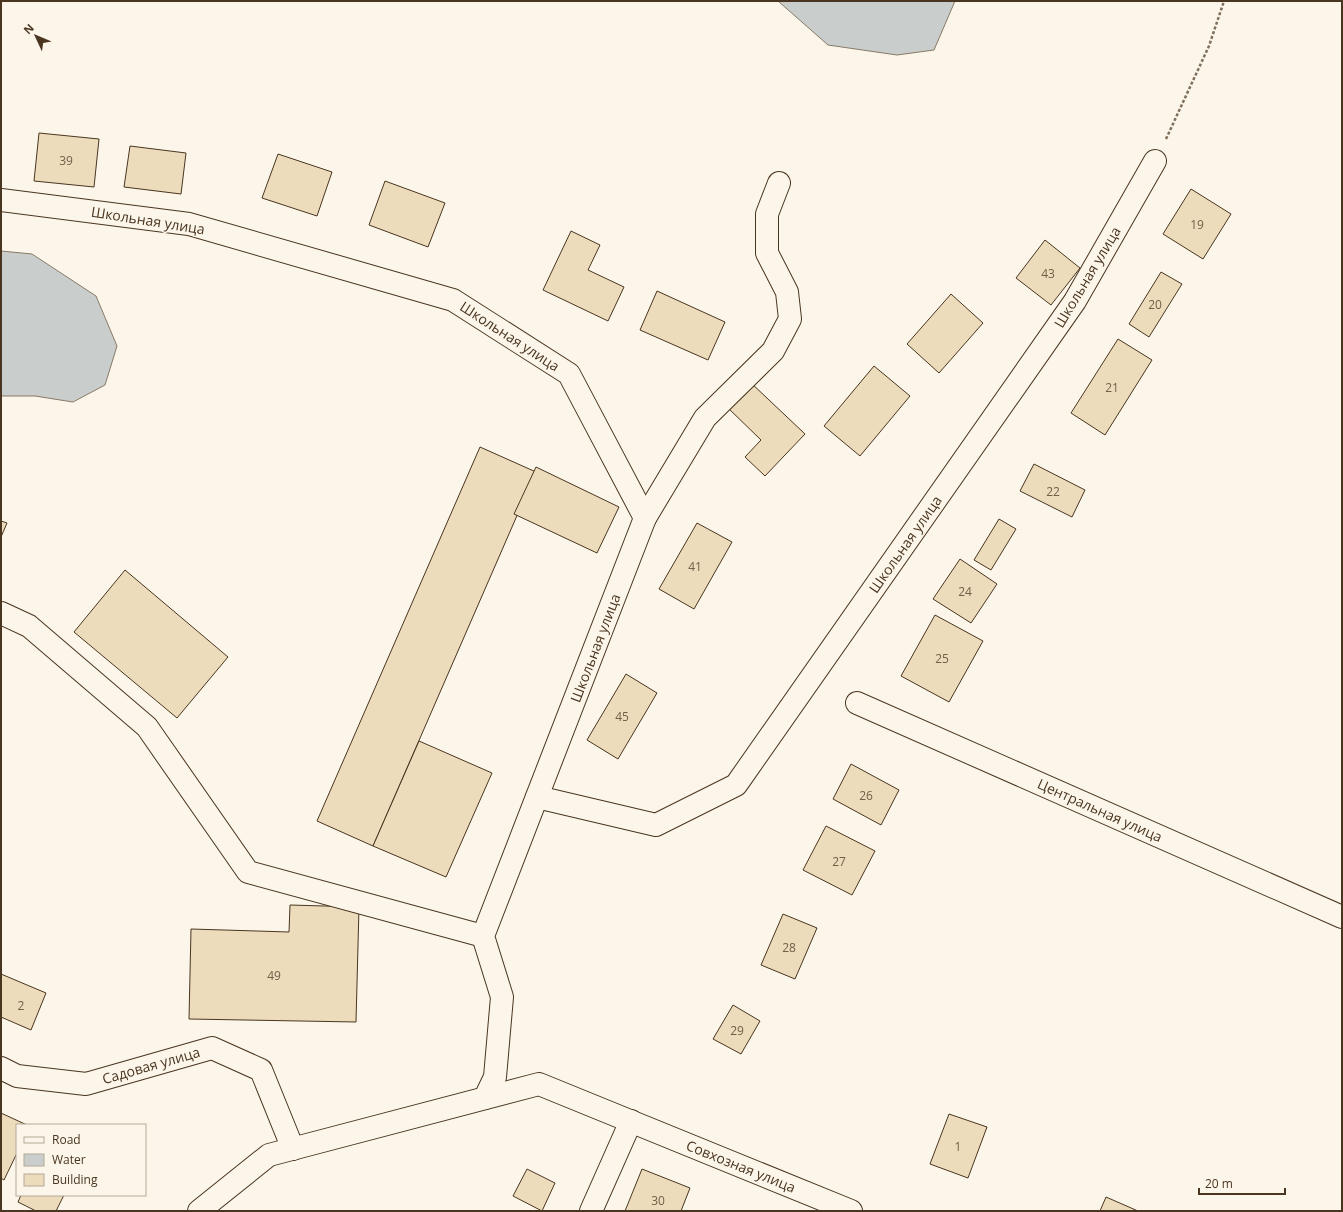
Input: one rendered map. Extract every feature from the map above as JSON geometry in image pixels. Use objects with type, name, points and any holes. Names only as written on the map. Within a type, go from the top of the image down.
[{"type":"street","name":"Школьная улица","points":[[537,797],[656,825],[736,785],[1075,301],[1156,162]]},
{"type":"street","points":[[645,518],[705,418],[773,350],[790,319],[787,292],[767,253],[767,214],[779,183]]},
{"type":"street","name":"Школьная улица","points":[[1,200],[190,224],[453,300],[569,374],[645,518],[483,936]]},
{"type":"street","points":[[1,613],[29,626],[148,728],[248,872],[483,936],[502,997],[495,1077],[484,1098]]},
{"type":"street","name":"Центральная улица","points":[[857,703],[1342,917]]},
{"type":"street","name":"Садовая улица","points":[[1,1068],[17,1076],[86,1084],[212,1048],[261,1070],[293,1149]]},
{"type":"street","name":"Совхозная улица","points":[[199,1211],[270,1155],[539,1084],[851,1211]]},
{"type":"street","points":[[591,1211],[631,1122]]},
{"type":"path","points":[[1156,162],[1209,46],[1224,1]]},
{"type":"water","points":[[778,1],[955,1],[934,50],[897,55],[828,45]]},
{"type":"water","points":[[1,251],[32,254],[96,296],[117,346],[105,385],[73,402],[35,396],[1,396]]},
{"type":"building","points":[[39,133],[99,139],[94,187],[34,181]]},
{"type":"building","points":[[130,146],[186,153],[181,194],[124,187]]},
{"type":"building","points":[[278,154],[332,172],[317,216],[262,198]]},
{"type":"building","points":[[385,181],[445,203],[428,247],[369,225]]},
{"type":"building","points":[[1191,189],[1231,214],[1203,259],[1163,234]]},
{"type":"building","points":[[571,231],[600,245],[588,270],[624,287],[608,321],[543,290]]},
{"type":"building","points":[[1045,240],[1080,268],[1051,305],[1016,278]]},
{"type":"building","points":[[1161,272],[1182,284],[1149,337],[1129,324]]},
{"type":"building","points":[[657,291],[725,322],[708,360],[640,330]]},
{"type":"building","points":[[951,294],[983,323],[939,373],[907,344]]},
{"type":"building","points":[[1118,339],[1152,360],[1105,435],[1071,413]]},
{"type":"building","points":[[874,366],[910,396],[860,456],[824,426]]},
{"type":"building","points":[[750,382],[805,434],[765,476],[745,457],[761,440],[726,406]]},
{"type":"building","points":[[480,447],[536,472],[373,846],[317,821]]},
{"type":"building","points":[[1034,464],[1085,490],[1072,517],[1020,491]]},
{"type":"building","points":[[536,467],[619,507],[597,553],[514,514]]},
{"type":"building","points":[[999,519],[1016,529],[991,570],[974,560]]},
{"type":"building","points":[[1,521],[7,523],[1,537]]},
{"type":"building","points":[[697,523],[732,542],[694,609],[659,589]]},
{"type":"building","points":[[960,559],[997,584],[971,623],[933,599]]},
{"type":"building","points":[[125,570],[228,657],[177,718],[74,632]]},
{"type":"building","points":[[935,615],[983,641],[949,702],[901,676]]},
{"type":"building","points":[[626,674],[657,693],[618,759],[587,740]]},
{"type":"building","points":[[419,741],[492,773],[446,877],[373,846]]},
{"type":"building","points":[[851,764],[899,790],[881,825],[833,799]]},
{"type":"building","points":[[826,826],[875,851],[852,895],[803,870]]},
{"type":"building","points":[[290,905],[359,907],[356,1022],[189,1019],[191,929],[289,932]]},
{"type":"building","points":[[783,914],[817,928],[795,979],[761,965]]},
{"type":"building","points":[[1,974],[46,993],[31,1030],[1,1017]]},
{"type":"building","points":[[733,1005],[760,1021],[741,1054],[713,1039]]},
{"type":"building","points":[[1,1113],[25,1124],[16,1124],[16,1155],[4,1180],[1,1178]]},
{"type":"building","points":[[949,1114],[987,1127],[968,1178],[930,1164]]},
{"type":"building","points":[[527,1169],[555,1183],[542,1211],[513,1196]]},
{"type":"building","points":[[642,1169],[690,1188],[681,1211],[625,1211]]},
{"type":"building","points":[[21,1196],[64,1196],[56,1211],[36,1211],[18,1202]]},
{"type":"building","points":[[1106,1197],[1138,1211],[1100,1211]]}]
